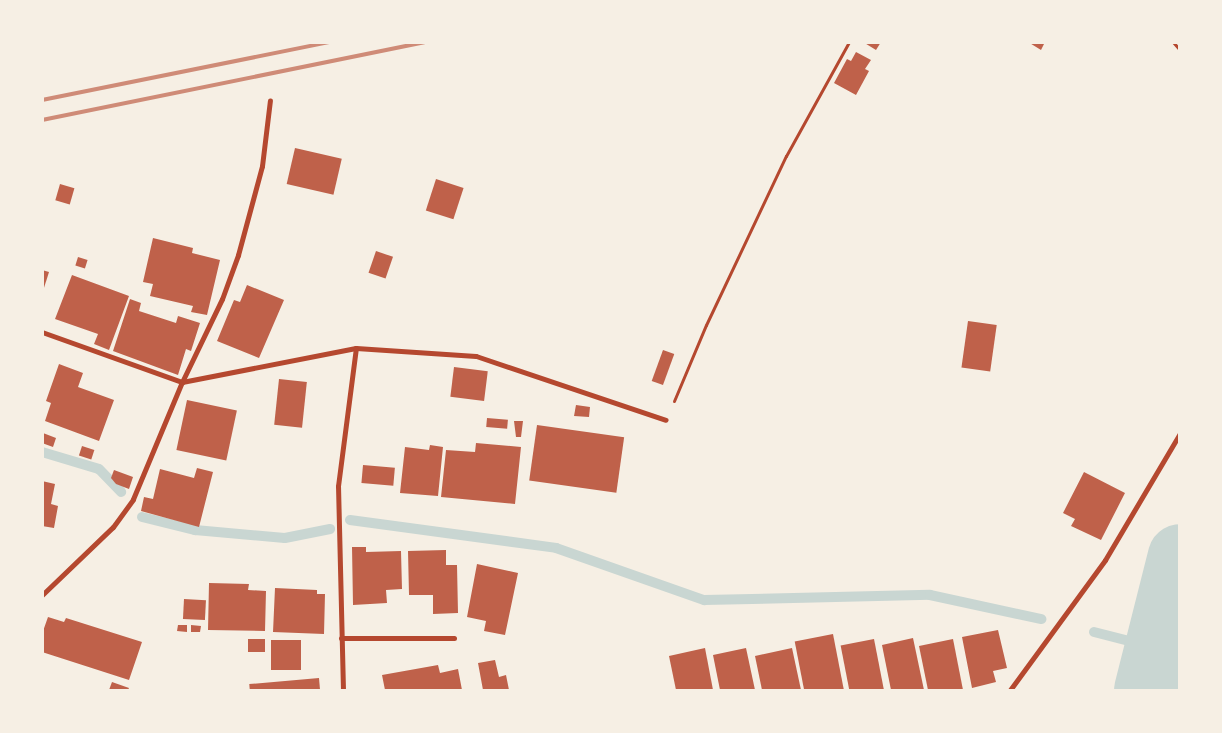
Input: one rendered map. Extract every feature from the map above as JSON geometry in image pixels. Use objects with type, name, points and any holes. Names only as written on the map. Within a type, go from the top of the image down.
[{"type":"street","points":[[42,596],[124,514],[182,382],[222,299],[246,229],[262,166],[270,100]]},
{"type":"street","points":[[42,332],[182,382],[356,348],[476,356],[666,420]]},
{"type":"street","points":[[343,690],[338,486],[356,348]]},
{"type":"street","points":[[1010,690],[1105,560],[1180,432]]},
{"type":"street","points":[[341,638],[454,638]]},
{"type":"path","points":[[666,420],[706,325],[786,156],[849,42]]},
{"type":"path","points":[[1173,42],[1180,50]]},
{"type":"building","points":[[863,42],[881,42],[876,50]]},
{"type":"building","points":[[1028,42],[1045,42],[1041,50]]},
{"type":"building","points":[[856,52],[871,60],[865,69],[869,71],[856,95],[834,83],[847,59],[851,61]]},
{"type":"building","points":[[295,148],[342,159],[333,195],[287,184]]},
{"type":"building","points":[[436,179],[464,188],[453,219],[426,210]]},
{"type":"building","points":[[60,184],[74,188],[70,204],[55,200]]},
{"type":"building","points":[[153,238],[193,248],[192,253],[220,260],[207,315],[191,312],[193,306],[150,296],[153,284],[143,282]]},
{"type":"building","points":[[376,251],[393,257],[386,279],[369,273]]},
{"type":"building","points":[[78,257],[88,260],[85,269],[75,266]]},
{"type":"building","points":[[42,270],[49,272],[43,291],[42,291]]},
{"type":"building","points":[[72,275],[129,296],[109,350],[94,344],[98,334],[55,319]]},
{"type":"building","points":[[247,285],[284,300],[259,358],[217,341],[234,300],[240,302]]},
{"type":"building","points":[[130,299],[141,303],[139,311],[176,323],[178,316],[200,323],[191,351],[186,349],[178,375],[113,351]]},
{"type":"building","points":[[968,321],[997,325],[990,372],[961,368]]},
{"type":"building","points":[[663,350],[674,354],[663,385],[652,381]]},
{"type":"building","points":[[59,364],[83,373],[78,387],[114,400],[99,441],[45,421],[51,403],[46,401]]},
{"type":"building","points":[[454,367],[488,371],[484,401],[450,397]]},
{"type":"building","points":[[279,379],[307,382],[302,428],[274,425]]},
{"type":"building","points":[[187,400],[237,411],[226,460],[176,450]]},
{"type":"building","points":[[576,405],[590,407],[589,417],[574,416]]},
{"type":"building","points":[[487,418],[508,420],[507,429],[486,427]]},
{"type":"building","points":[[514,421],[523,421],[521,437],[516,437]]},
{"type":"building","points":[[537,425],[624,437],[616,493],[529,480]]},
{"type":"building","points":[[43,433],[56,438],[53,447],[42,443]]},
{"type":"building","points":[[476,443],[521,447],[515,504],[441,497],[446,450],[475,452]]},
{"type":"building","points":[[430,445],[443,447],[438,496],[400,493],[405,447],[429,450]]},
{"type":"building","points":[[82,446],[94,450],[91,460],[79,456]]},
{"type":"building","points":[[363,465],[395,468],[393,486],[361,483]]},
{"type":"building","points":[[197,468],[213,472],[199,527],[141,511],[144,497],[153,499],[160,469],[194,478]]},
{"type":"building","points":[[114,470],[133,477],[129,489],[116,484],[111,478]]},
{"type":"building","points":[[1084,472],[1125,493],[1101,540],[1071,526],[1075,519],[1063,513]]},
{"type":"building","points":[[42,481],[55,484],[51,504],[58,506],[54,528],[42,526]]},
{"type":"building","points":[[352,547],[366,547],[366,552],[401,551],[402,589],[386,590],[387,603],[353,605]]},
{"type":"building","points":[[446,550],[446,565],[457,565],[458,613],[433,614],[433,595],[409,595],[408,551]]},
{"type":"building","points":[[477,564],[518,573],[505,635],[484,631],[486,621],[467,617]]},
{"type":"building","points":[[209,583],[249,584],[248,590],[266,591],[265,631],[208,630]]},
{"type":"building","points":[[275,588],[317,590],[317,594],[325,594],[324,634],[273,632]]},
{"type":"building","points":[[184,599],[206,600],[205,620],[183,619]]},
{"type":"building","points":[[48,617],[64,622],[66,618],[142,642],[129,680],[42,652],[42,634]]},
{"type":"building","points":[[178,625],[187,625],[187,632],[177,631]]},
{"type":"building","points":[[191,625],[201,626],[200,632],[191,632]]},
{"type":"building","points":[[998,630],[1007,668],[993,671],[996,682],[972,688],[962,637]]},
{"type":"building","points":[[833,634],[844,689],[804,690],[795,641]]},
{"type":"building","points":[[913,638],[924,690],[891,690],[882,645]]},
{"type":"building","points":[[248,639],[265,639],[265,652],[248,652]]},
{"type":"building","points":[[874,639],[884,690],[849,690],[841,645]]},
{"type":"building","points":[[953,639],[963,690],[928,690],[919,646]]},
{"type":"building","points":[[271,640],[301,640],[301,670],[271,670]]},
{"type":"building","points":[[705,648],[713,690],[676,690],[669,656]]},
{"type":"building","points":[[746,648],[755,690],[720,690],[713,655]]},
{"type":"building","points":[[792,648],[801,690],[762,690],[755,656]]},
{"type":"building","points":[[495,660],[499,677],[506,675],[509,690],[483,690],[478,663]]},
{"type":"building","points":[[438,665],[440,673],[458,669],[462,690],[385,690],[382,675]]},
{"type":"building","points":[[319,678],[320,690],[250,690],[249,684]]},
{"type":"building","points":[[112,682],[129,688],[128,690],[109,690]]},
{"type":"waterway","points":[[42,452],[99,469],[121,492]]},
{"type":"waterway","points":[[142,517],[195,530],[285,538],[330,529]]},
{"type":"waterway","points":[[350,520],[556,548],[704,600],[930,595],[1041,619]]},
{"type":"waterway","points":[[1146,690],[1180,556]]},
{"type":"waterway","points":[[1094,632],[1157,648]]},
{"type":"railway","points":[[42,100],[330,42]]},
{"type":"railway","points":[[42,120],[424,42]]}]
